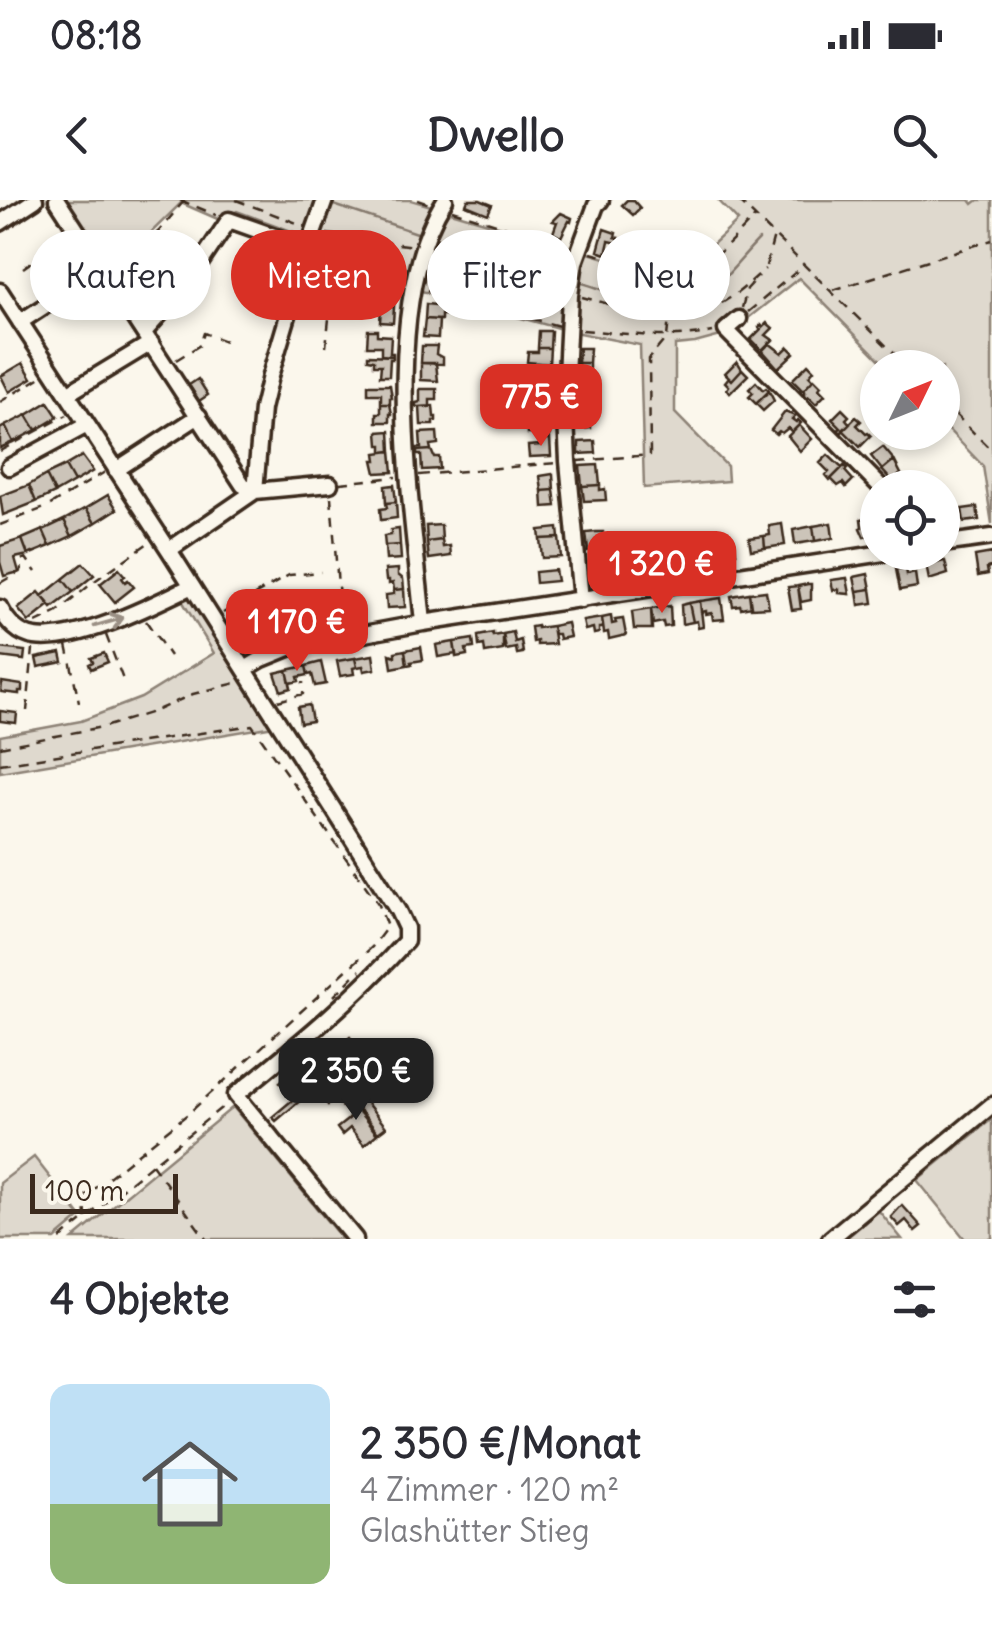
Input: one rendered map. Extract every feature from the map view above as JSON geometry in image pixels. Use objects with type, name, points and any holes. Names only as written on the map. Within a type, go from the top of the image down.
[{"type":"street","points":[[0,224],[35,200]]},
{"type":"street","points":[[57,200],[78,230]]},
{"type":"street","points":[[423,624],[405,413],[407,338],[413,286],[425,239],[445,200]]},
{"type":"street","points":[[577,255],[596,202]]},
{"type":"street","points":[[315,230],[324,204]]},
{"type":"street","points":[[67,394],[148,337],[229,220],[257,230]]},
{"type":"street","points":[[0,291],[192,586],[406,928],[406,941],[371,980],[304,1040],[230,1097],[355,1239]]},
{"type":"street","points":[[20,322],[30,316]]},
{"type":"street","points":[[739,319],[726,330],[864,470]]},
{"type":"street","points":[[137,320],[243,485],[255,491]]},
{"type":"street","points":[[255,491],[262,409],[287,320]]},
{"type":"street","points":[[569,320],[565,396],[581,600]]},
{"type":"street","points":[[115,468],[199,416]]},
{"type":"street","points":[[9,467],[88,425]]},
{"type":"street","points":[[169,550],[255,491],[330,484]]},
{"type":"street","points":[[960,541],[992,537]]},
{"type":"street","points":[[248,674],[262,659],[289,648],[860,557]]},
{"type":"street","points":[[0,608],[11,625],[28,635],[64,634],[140,612],[192,586]]},
{"type":"street","points":[[830,1239],[992,1105]]},
{"type":"path","points":[[738,200],[891,350]]},
{"type":"path","points":[[157,230],[182,201],[229,220]]},
{"type":"path","points":[[739,319],[748,289],[765,268],[774,236]]},
{"type":"path","points":[[832,290],[992,240]]},
{"type":"path","points":[[23,268],[30,263]]},
{"type":"path","points":[[739,319],[805,264]]},
{"type":"path","points":[[730,298],[765,268]]},
{"type":"path","points":[[407,284],[568,329],[667,337],[726,330]]},
{"type":"path","points":[[326,347],[329,320]]},
{"type":"path","points":[[342,625],[330,484],[650,455],[649,360],[667,337],[669,320]]},
{"type":"path","points":[[166,366],[200,344],[204,333],[225,341]]},
{"type":"path","points":[[0,402],[51,370]]},
{"type":"path","points":[[0,451],[76,408]]},
{"type":"path","points":[[960,419],[992,451]]},
{"type":"path","points":[[0,525],[48,508],[115,468]]},
{"type":"path","points":[[27,711],[28,635],[159,535]]},
{"type":"path","points":[[0,583],[21,571],[20,560],[26,558],[36,572]]},
{"type":"path","points":[[213,619],[288,575],[321,572]]},
{"type":"path","points":[[140,612],[170,656]]},
{"type":"path","points":[[101,625],[126,685]]},
{"type":"path","points":[[64,634],[79,702]]},
{"type":"path","points":[[0,747],[107,726],[248,674]]},
{"type":"path","points":[[266,704],[304,694],[303,682]]},
{"type":"path","points":[[0,764],[252,725],[379,905],[387,927],[372,948],[189,1113],[85,1196],[86,1218]]},
{"type":"path","points":[[324,1005],[366,964]]},
{"type":"path","points":[[60,1239],[230,1097],[218,1087]]},
{"type":"path","points":[[151,1163],[206,1239]]},
{"type":"shaded area","points":[[60,200],[411,200],[511,230],[427,230],[427,292],[407,287],[407,230],[289,230],[237,211],[220,220],[181,203],[154,230],[81,230]]},
{"type":"shaded area","points":[[718,200],[970,200],[973,204],[992,200],[992,524],[983,466],[960,442],[960,350],[870,350],[799,278],[728,334],[675,345],[675,413],[727,466],[728,481],[644,488],[640,345],[528,320],[577,320],[577,250],[597,256],[597,320],[730,320],[728,230],[738,221]]},
{"type":"shaded area","points":[[191,594],[274,726],[0,772],[0,736],[81,721],[141,698],[214,653],[181,599]]},
{"type":"shaded area","points":[[233,1107],[342,1239],[73,1239]]},
{"type":"shaded area","points":[[992,1119],[992,1239],[965,1239],[917,1180]]},
{"type":"shaded area","points":[[34,1157],[81,1217],[55,1239],[0,1239],[0,1183]]},
{"type":"shaded area","points":[[879,1211],[902,1239],[845,1239]]},
{"type":"building","points":[[468,200],[492,205],[488,214],[466,205]]},
{"type":"building","points":[[633,200],[640,208],[633,215],[622,205]]},
{"type":"building","points":[[561,213],[572,218],[564,230],[554,230],[557,222],[553,221]]},
{"type":"building","points":[[425,319],[439,320],[438,338],[423,337]]},
{"type":"building","points":[[767,323],[773,328],[766,335],[773,340],[760,353],[751,339]]},
{"type":"building","points":[[368,330],[391,336],[393,356],[381,355],[381,346],[367,346]]},
{"type":"building","points":[[539,331],[551,331],[550,348],[538,348]]},
{"type":"building","points":[[769,343],[782,353],[788,347],[794,353],[778,368],[762,350]]},
{"type":"building","points":[[422,346],[437,346],[436,354],[443,358],[443,364],[421,363]]},
{"type":"building","points":[[538,348],[550,348],[549,364],[527,362],[528,352],[538,352]]},
{"type":"building","points":[[579,348],[590,348],[589,363],[578,363]]},
{"type":"building","points":[[368,355],[393,356],[389,376],[380,376],[381,365],[374,365]]},
{"type":"building","points":[[737,361],[742,369],[732,380],[725,373]]},
{"type":"building","points":[[23,363],[32,378],[9,392],[1,376]]},
{"type":"building","points":[[421,363],[436,363],[438,381],[421,380]]},
{"type":"building","points":[[578,363],[589,363],[589,381],[578,381]]},
{"type":"building","points":[[808,364],[814,370],[809,376],[813,380],[803,391],[792,380]]},
{"type":"building","points":[[742,369],[748,375],[730,393],[725,382]]},
{"type":"building","points":[[527,375],[550,376],[549,394],[537,394],[537,386],[527,386]]},
{"type":"building","points":[[198,379],[208,395],[199,401],[189,385]]},
{"type":"building","points":[[814,379],[825,395],[816,404],[802,396]]},
{"type":"building","points":[[756,382],[769,391],[756,404],[749,397],[753,393],[749,389]]},
{"type":"building","points":[[368,385],[390,385],[390,404],[381,404],[381,394],[368,394]]},
{"type":"building","points":[[420,389],[437,389],[437,400],[430,400],[430,407],[416,407]]},
{"type":"building","points":[[769,391],[774,401],[763,411],[756,404]]},
{"type":"building","points":[[537,394],[549,394],[549,410],[536,409]]},
{"type":"building","points":[[590,395],[591,410],[578,411],[577,396]]},
{"type":"building","points":[[48,402],[58,417],[36,430],[27,415]]},
{"type":"building","points":[[381,404],[390,404],[390,422],[377,422]]},
{"type":"building","points":[[433,406],[436,421],[433,425],[421,425],[420,407]]},
{"type":"building","points":[[842,409],[850,424],[841,433],[832,419]]},
{"type":"building","points":[[591,410],[591,428],[578,429],[578,411]]},
{"type":"building","points":[[785,412],[801,423],[792,432],[788,428],[776,434],[771,430]]},
{"type":"building","points":[[27,415],[36,430],[13,442],[5,426]]},
{"type":"building","points":[[856,417],[860,420],[857,425],[860,447],[843,430]]},
{"type":"building","points":[[549,422],[550,439],[528,434],[527,423]]},
{"type":"building","points":[[799,425],[812,439],[800,451],[788,436]]},
{"type":"building","points":[[5,426],[13,442],[0,448],[0,429]]},
{"type":"building","points":[[390,431],[391,451],[382,452],[378,432]]},
{"type":"building","points":[[437,432],[438,444],[430,445],[431,450],[417,451],[421,448],[420,433]]},
{"type":"building","points":[[540,439],[550,439],[551,456],[529,457],[528,446],[540,445]]},
{"type":"building","points":[[595,441],[596,453],[579,454],[579,442]]},
{"type":"building","points":[[431,450],[434,457],[439,457],[440,469],[422,470],[417,451]]},
{"type":"building","points":[[886,450],[894,460],[882,470],[871,456]]},
{"type":"building","points":[[391,451],[393,472],[376,473],[376,453]]},
{"type":"building","points":[[828,455],[842,468],[830,480],[826,475],[829,472],[820,463]]},
{"type":"building","points":[[82,456],[93,471],[74,482],[65,466]]},
{"type":"building","points":[[894,460],[899,470],[882,470]]},
{"type":"building","points":[[598,465],[600,485],[582,486],[580,466]]},
{"type":"building","points":[[65,466],[74,482],[55,493],[46,475]]},
{"type":"building","points":[[844,466],[853,480],[846,487],[831,479]]},
{"type":"building","points":[[553,474],[554,490],[542,491],[540,476]]},
{"type":"building","points":[[46,475],[55,493],[36,502],[29,485]]},
{"type":"building","points":[[29,485],[36,502],[3,515],[0,496]]},
{"type":"building","points":[[394,485],[396,502],[386,503],[385,486]]},
{"type":"building","points":[[600,485],[600,490],[605,489],[606,500],[584,501],[582,486]]},
{"type":"building","points":[[554,490],[556,506],[543,507],[542,491]]},
{"type":"building","points":[[108,495],[117,509],[95,523],[86,508]]},
{"type":"building","points":[[396,502],[397,518],[381,520],[380,509],[387,508],[386,503]]},
{"type":"building","points":[[977,507],[979,520],[964,522],[962,509]]},
{"type":"building","points":[[86,508],[95,523],[72,536],[64,520]]},
{"type":"building","points":[[64,520],[72,536],[50,546],[43,530]]},
{"type":"building","points":[[831,523],[833,538],[815,541],[813,526]]},
{"type":"building","points":[[782,524],[785,545],[765,548],[764,536],[770,535],[769,526]]},
{"type":"building","points":[[441,525],[442,540],[427,542],[426,526]]},
{"type":"building","points":[[813,526],[815,541],[795,544],[793,530]]},
{"type":"building","points":[[558,528],[559,538],[540,539],[539,530]]},
{"type":"building","points":[[399,529],[400,545],[385,546],[384,536]]},
{"type":"building","points":[[43,530],[50,546],[28,555],[22,539]]},
{"type":"building","points":[[603,532],[604,550],[588,551],[586,533]]},
{"type":"building","points":[[764,536],[765,548],[751,550],[749,538]]},
{"type":"building","points":[[559,538],[561,557],[542,558],[540,539]]},
{"type":"building","points":[[691,538],[694,559],[679,562],[677,547],[682,546],[681,540]]},
{"type":"building","points":[[22,539],[28,555],[15,558],[19,572],[4,576],[0,546]]},
{"type":"building","points":[[702,539],[703,545],[718,543],[720,555],[706,558],[707,562],[701,564],[696,540]]},
{"type":"building","points":[[442,540],[443,547],[450,546],[451,556],[429,559],[427,542]]},
{"type":"building","points":[[734,542],[736,553],[720,555],[718,545]]},
{"type":"building","points":[[630,543],[630,552],[610,554],[609,545]]},
{"type":"building","points":[[666,544],[667,552],[677,550],[679,562],[657,565],[654,546]]},
{"type":"building","points":[[400,545],[401,559],[386,560],[385,546]]},
{"type":"building","points":[[992,553],[988,574],[978,576],[975,556]]},
{"type":"building","points":[[610,562],[611,578],[596,579],[595,563]]},
{"type":"building","points":[[83,563],[94,575],[73,592],[63,579]]},
{"type":"building","points":[[119,569],[125,582],[128,580],[134,587],[115,602],[100,584]]},
{"type":"building","points":[[398,569],[404,589],[394,590],[393,583],[386,580],[385,570]]},
{"type":"building","points":[[555,570],[557,581],[536,583],[535,572]]},
{"type":"building","points":[[896,570],[906,570],[907,575],[915,573],[917,587],[900,590]]},
{"type":"building","points":[[927,570],[947,570],[948,574],[929,580]]},
{"type":"building","points":[[868,574],[871,589],[857,591],[854,577]]},
{"type":"building","points":[[847,578],[850,594],[833,590],[831,580]]},
{"type":"building","points":[[63,579],[73,592],[52,608],[42,596]]},
{"type":"building","points":[[811,584],[811,600],[801,602],[798,586]]},
{"type":"building","points":[[798,586],[801,609],[792,610],[788,587]]},
{"type":"building","points":[[404,589],[405,607],[387,608],[386,595]]},
{"type":"building","points":[[871,589],[873,603],[859,605],[857,591]]},
{"type":"building","points":[[766,591],[769,607],[751,608],[749,593]]},
{"type":"building","points":[[39,592],[50,605],[29,622],[18,609]]},
{"type":"building","points":[[749,593],[751,606],[733,606],[731,596]]},
{"type":"building","points":[[721,598],[724,619],[713,620],[712,613],[701,612],[700,601]]},
{"type":"building","points":[[700,601],[703,627],[698,628],[689,603]]},
{"type":"building","points":[[689,603],[693,622],[682,624],[681,605]]},
{"type":"building","points":[[670,606],[671,626],[664,627],[663,622],[653,624],[651,609]]},
{"type":"building","points":[[651,609],[652,629],[634,629],[632,612]]},
{"type":"building","points":[[611,616],[612,624],[623,619],[626,635],[609,639],[608,632],[604,633],[602,618]]},
{"type":"building","points":[[602,618],[599,633],[594,634],[593,628],[585,630],[583,621]]},
{"type":"building","points":[[567,623],[570,637],[559,639],[552,626]]},
{"type":"building","points":[[552,626],[555,644],[533,642],[531,627]]},
{"type":"building","points":[[513,632],[515,642],[521,640],[523,653],[517,654],[516,648],[506,650],[503,634]]},
{"type":"building","points":[[503,634],[503,650],[485,653],[478,636]]},
{"type":"building","points":[[473,639],[474,648],[466,649],[467,655],[456,657],[454,642]]},
{"type":"building","points":[[454,642],[456,654],[438,657],[436,645]]},
{"type":"building","points":[[421,647],[423,660],[407,665],[405,650]]},
{"type":"building","points":[[0,648],[25,651],[24,660],[0,657]]},
{"type":"building","points":[[405,650],[407,665],[392,668],[390,654],[395,656],[395,652]]},
{"type":"building","points":[[61,653],[63,662],[38,667],[36,658]]},
{"type":"building","points":[[104,653],[108,662],[91,669],[91,658]]},
{"type":"building","points":[[373,655],[375,669],[364,671],[363,666],[357,667],[355,658]]},
{"type":"building","points":[[355,658],[354,674],[340,676],[337,661]]},
{"type":"building","points":[[321,662],[326,684],[315,686],[306,666]]},
{"type":"building","points":[[306,666],[308,675],[290,683],[287,670]]},
{"type":"building","points":[[287,670],[291,688],[281,691],[275,673]]},
{"type":"building","points":[[2,682],[22,685],[22,691],[1,692]]},
{"type":"building","points":[[309,705],[312,721],[300,723],[298,707]]},
{"type":"building","points":[[0,711],[17,713],[16,723],[0,721]]},
{"type":"building","points":[[350,1037],[374,1066],[362,1076],[349,1053],[343,1058],[336,1049]]},
{"type":"building","points":[[315,1053],[345,1091],[328,1105],[314,1089],[276,1121],[272,1117],[321,1076],[308,1059]]},
{"type":"building","points":[[298,1067],[306,1076],[291,1095],[280,1082]]},
{"type":"building","points":[[355,1088],[386,1127],[378,1133],[347,1094]]},
{"type":"building","points":[[346,1096],[377,1134],[364,1145],[350,1128],[342,1135],[337,1128],[351,1117],[338,1102]]},
{"type":"building","points":[[902,1205],[921,1226],[915,1231],[906,1220],[899,1226],[891,1217]]},
{"type":"waterway","points":[[331,204],[423,235]]},
{"type":"waterway","points":[[579,282],[638,300],[685,305],[713,289],[759,240]]}]
